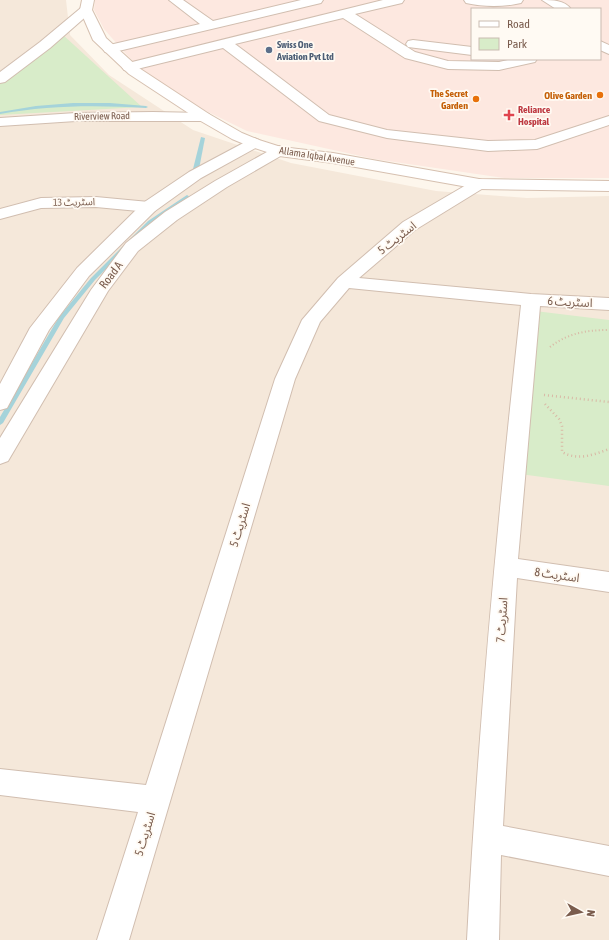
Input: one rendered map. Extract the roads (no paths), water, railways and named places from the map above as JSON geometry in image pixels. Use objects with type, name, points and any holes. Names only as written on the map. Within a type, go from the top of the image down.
[{"type":"street","points":[[175,0],[210,26]]},
{"type":"street","points":[[110,49],[317,0]]},
{"type":"street","points":[[129,67],[398,0]]},
{"type":"street","points":[[470,0],[518,2]]},
{"type":"street","points":[[548,0],[563,8]]},
{"type":"street","points":[[0,79],[45,45],[87,5]]},
{"type":"street","name":"Allama Iqbal Avenue","points":[[87,5],[100,40],[129,67],[204,117],[254,143],[279,151],[333,158],[479,184],[609,186]]},
{"type":"street","points":[[344,13],[410,55],[448,65],[499,66],[526,60]]},
{"type":"street","points":[[386,40],[471,51]]},
{"type":"street","points":[[225,43],[324,118],[387,134],[488,146],[537,144],[609,120]]},
{"type":"street","name":"Riverview Road","points":[[0,122],[84,116],[204,117]]},
{"type":"street","name":"Road A","points":[[0,403],[40,328],[78,278],[149,207],[195,175],[254,143]]},
{"type":"street","name":"Road A","points":[[0,456],[100,290],[132,247],[171,216],[221,184],[279,151]]},
{"type":"street","name":"اسٹریٹ 5","points":[[113,940],[285,379],[310,320],[344,282],[409,226],[479,184]]},
{"type":"street","name":"اسٹریٹ 13","points":[[0,214],[41,203],[96,202],[149,207]]},
{"type":"street","name":"اسٹریٹ 6","points":[[344,282],[531,300],[609,304]]},
{"type":"street","name":"اسٹریٹ 7","points":[[483,940],[486,838],[505,567],[531,300]]},
{"type":"street","name":"اسٹریٹ 8","points":[[505,567],[609,582]]},
{"type":"street","points":[[0,782],[155,800]]},
{"type":"street","points":[[486,838],[609,861]]},
{"type":"waterway","points":[[0,113],[36,107],[73,105],[146,107]]},
{"type":"waterway","points":[[196,169],[203,138]]},
{"type":"waterway","points":[[0,423],[62,317],[93,279],[150,222],[187,197]]},
{"type":"place","name":"Swiss One Aviation Pvt Ltd","points":[[269,50]]},
{"type":"place","name":"Olive Garden","points":[[600,95]]},
{"type":"place","name":"The Secret Garden","points":[[476,99]]},
{"type":"place","name":"Reliance Hospital","points":[[509,115]]}]
